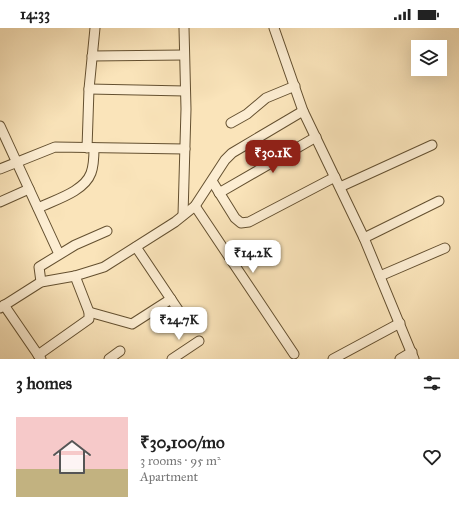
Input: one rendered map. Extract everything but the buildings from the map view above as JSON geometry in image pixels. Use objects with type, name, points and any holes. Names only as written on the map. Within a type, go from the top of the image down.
[{"type":"street","points":[[38,208],[75,190],[88,179],[91,173],[93,164],[89,89],[95,28]]},
{"type":"street","points":[[183,215],[185,149],[184,28]]},
{"type":"street","points":[[274,28],[304,111],[364,238],[413,356],[400,359]]},
{"type":"street","points":[[92,56],[184,55]]},
{"type":"street","points":[[231,123],[247,114],[266,98],[295,86]]},
{"type":"street","points":[[89,89],[185,91]]},
{"type":"street","points":[[75,276],[89,312],[87,322],[40,357],[2,307],[41,282],[75,276],[104,268],[195,206],[225,160],[232,153],[304,111]]},
{"type":"street","points":[[0,126],[59,254]]},
{"type":"street","points":[[220,193],[316,137]]},
{"type":"street","points":[[340,188],[432,145]]},
{"type":"street","points":[[0,169],[55,147],[185,149]]},
{"type":"street","points":[[212,181],[238,222],[245,223],[335,177]]},
{"type":"street","points":[[0,202],[29,189]]},
{"type":"street","points":[[364,238],[439,201]]},
{"type":"street","points":[[195,206],[294,354]]},
{"type":"street","points":[[41,282],[38,268],[59,254],[107,231]]},
{"type":"street","points":[[136,247],[185,320]]},
{"type":"street","points":[[380,276],[445,248]]},
{"type":"street","points":[[89,312],[132,324],[172,299]]},
{"type":"street","points":[[333,359],[400,324]]},
{"type":"street","points":[[172,359],[199,341]]},
{"type":"street","points":[[109,359],[120,352]]}]
